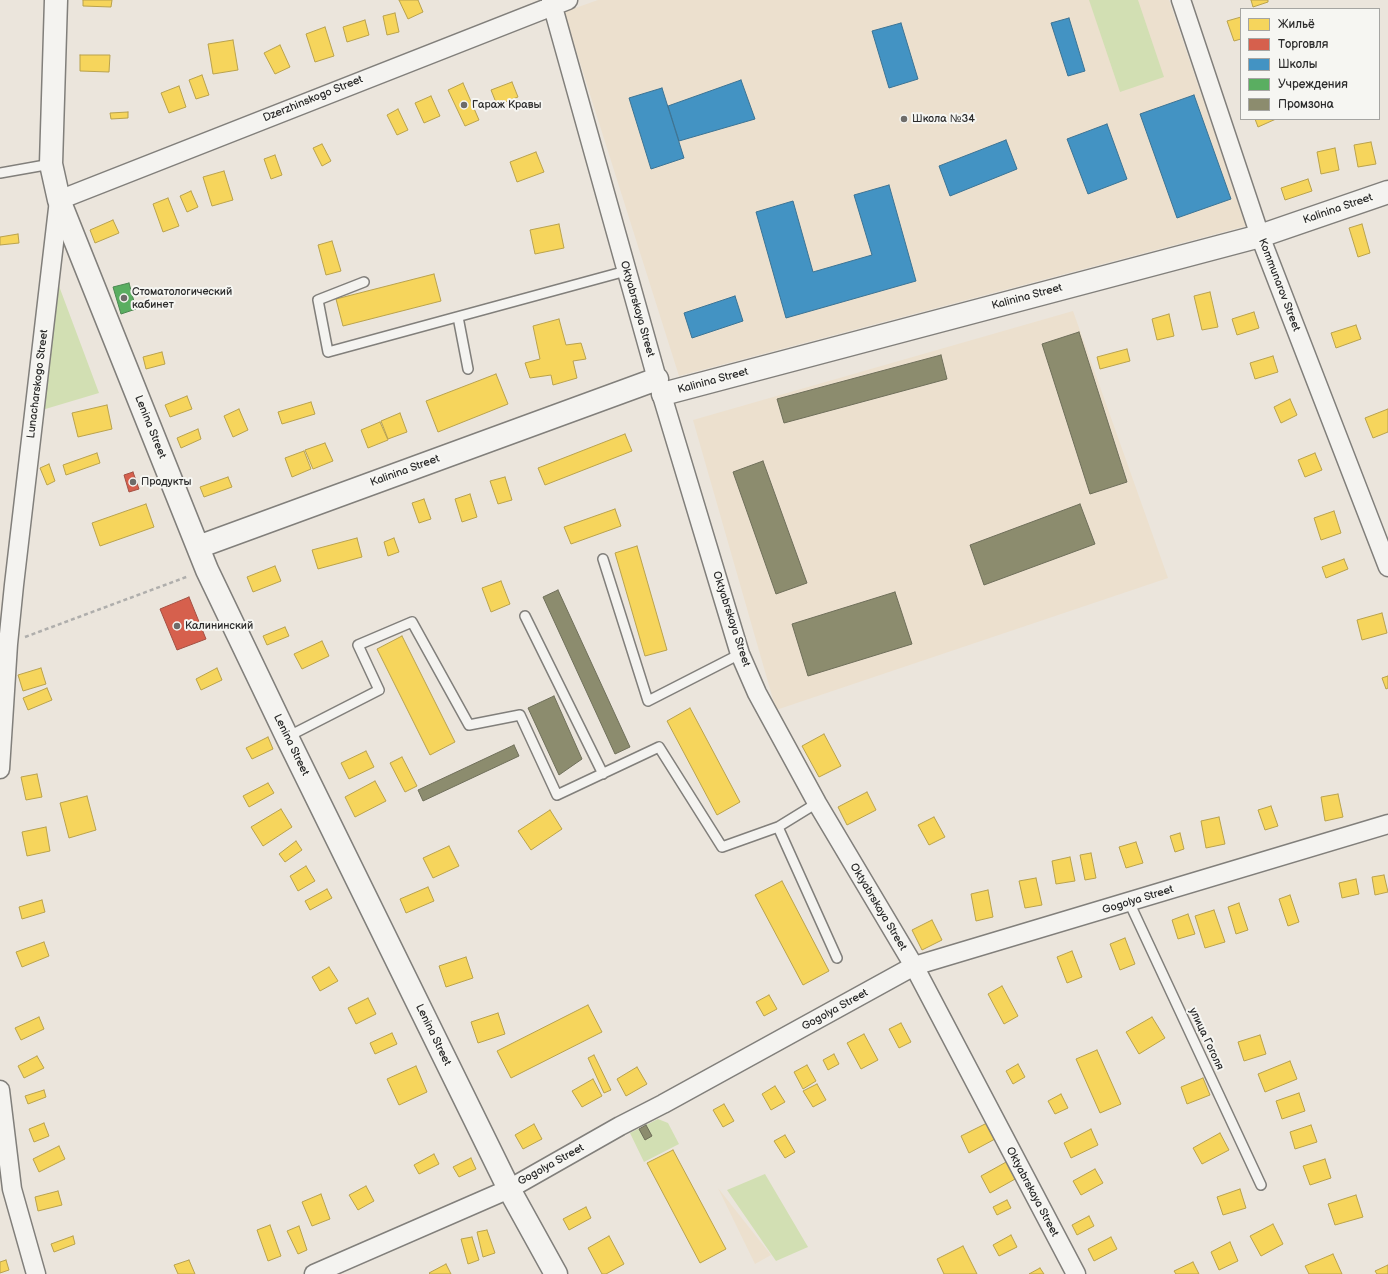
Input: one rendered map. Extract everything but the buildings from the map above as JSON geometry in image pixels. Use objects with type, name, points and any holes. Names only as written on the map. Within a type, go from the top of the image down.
[{"type":"street","name":"Lunacharskogo Street","points":[[0,769],[8,644],[59,200],[51,164],[56,0]]},
{"type":"street","name":"Kommunarov Street","points":[[1181,0],[1260,236],[1388,566]]},
{"type":"street","name":"Dzerzhinskogo Street","points":[[59,200],[557,2]]},
{"type":"street","name":"Oktyabrskaya Street","points":[[557,2],[626,271],[740,654],[757,693],[816,803],[914,966],[1076,1274]]},
{"type":"street","name":"Kalinina Street","points":[[198,547],[660,386],[1260,236],[1388,192]]},
{"type":"street","name":"Lenina Street","points":[[59,200],[207,570],[287,737],[509,1189],[556,1274]]},
{"type":"street","name":"Gogolya Street","points":[[314,1274],[509,1189],[620,1126],[663,1104],[914,966],[1388,824]]},
{"type":"street","points":[[0,1090],[6,1190],[36,1274]]},
{"type":"lane","points":[[0,173],[51,164]]},
{"type":"lane","points":[[364,282],[318,300],[328,352],[626,271]]},
{"type":"lane","points":[[458,317],[468,368]]},
{"type":"lane","points":[[603,559],[648,701],[740,654]]},
{"type":"lane","points":[[525,616],[603,774]]},
{"type":"lane","points":[[287,737],[379,690],[358,645],[412,622],[469,725],[520,715],[557,795],[659,747],[722,847],[778,827],[816,803]]},
{"type":"lane","points":[[778,827],[837,958]]},
{"type":"lane","name":"улица Гоголя","points":[[1129,902],[1261,1185]]},
{"type":"path","points":[[8,644],[207,570]]},
{"type":"shaded area","name":"Школа №34","points":[[598,0],[1169,0],[1246,226],[679,376],[564,12]]},
{"type":"shaded area","points":[[1073,311],[1168,578],[776,710],[693,420]]},
{"type":"shaded area","points":[[718,1188],[771,1255],[755,1264]]},
{"type":"green space","points":[[1089,0],[1138,0],[1164,77],[1120,92]]},
{"type":"green space","points":[[59,286],[99,393],[42,410]]},
{"type":"green space","points":[[658,1119],[668,1123],[679,1144],[644,1162],[630,1133]]},
{"type":"green space","points":[[765,1174],[808,1247],[776,1261],[727,1190]]},
{"type":"place","name":"Гараж Кравы","points":[[464,105]]},
{"type":"place","name":"Школа №34","points":[[904,119]]},
{"type":"place","name":"Стоматологический кабинет","points":[[124,298]]},
{"type":"place","name":"Продукты","points":[[133,482]]},
{"type":"place","name":"Калининский","points":[[177,626]]}]
